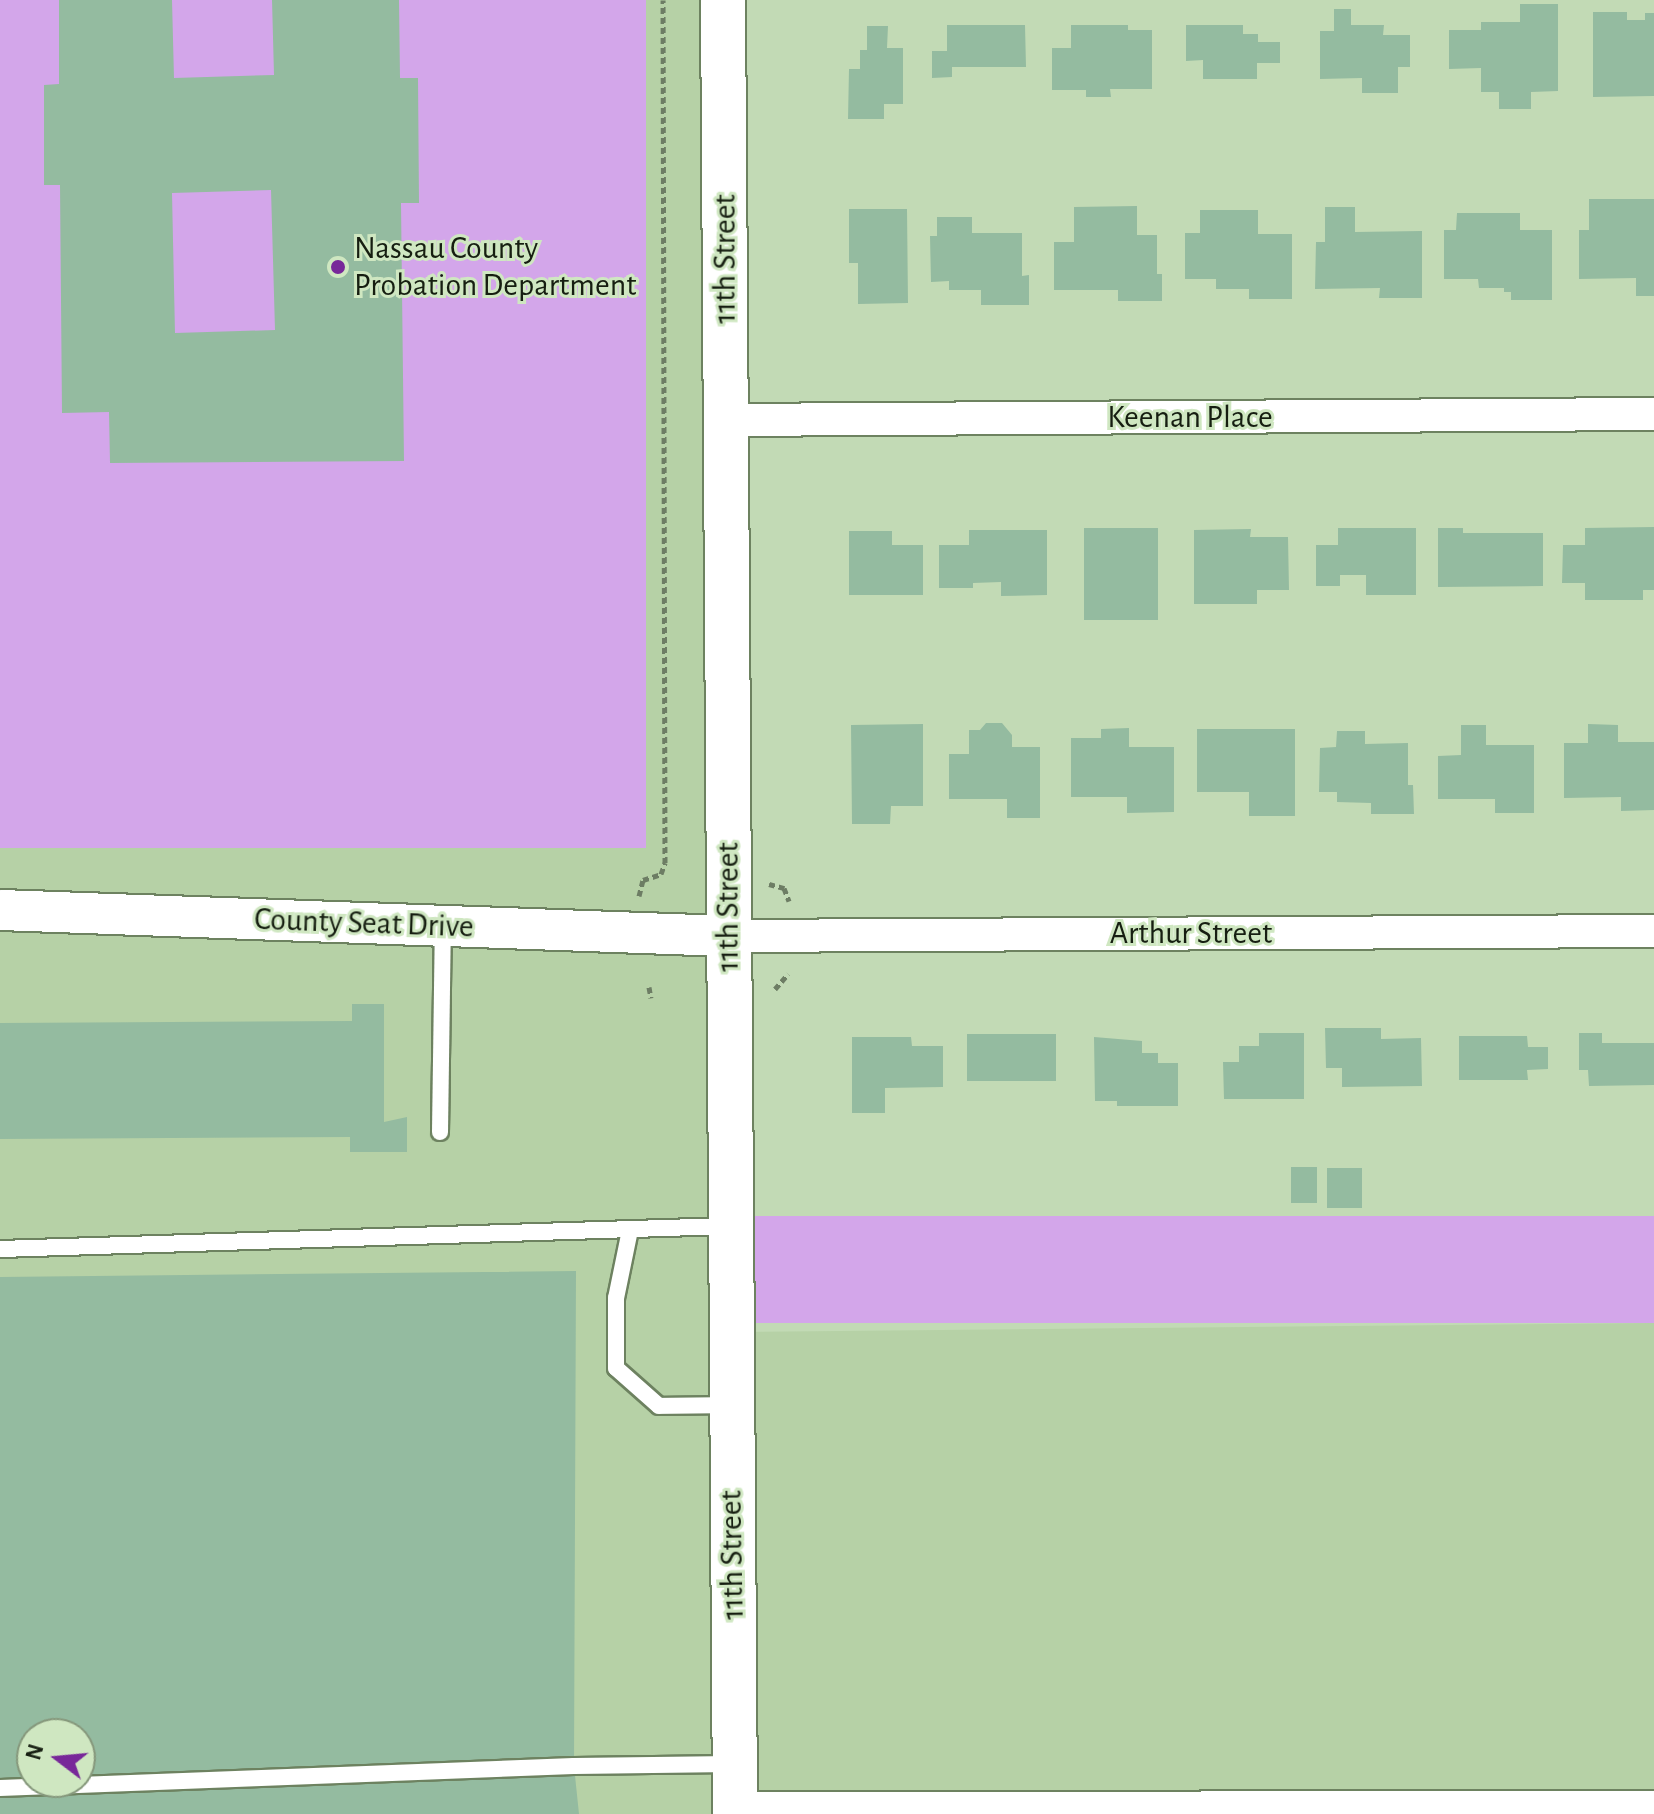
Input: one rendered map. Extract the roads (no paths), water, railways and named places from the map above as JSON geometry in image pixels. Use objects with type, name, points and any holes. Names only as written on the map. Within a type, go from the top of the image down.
[{"type":"main road","name":"11th Street","points":[[723,0],[735,1811]]},
{"type":"street","name":"Keenan Place","points":[[725,420],[1654,414]]},
{"type":"street","name":"County Seat Drive","points":[[0,910],[728,936]]},
{"type":"street","name":"Arthur Street","points":[[728,936],[1654,931]]},
{"type":"street","points":[[735,1811],[1654,1807]]},
{"type":"lane","points":[[440,1132],[443,926]]},
{"type":"lane","points":[[0,1249],[730,1226]]},
{"type":"lane","points":[[630,1230],[616,1298],[616,1368],[659,1406],[731,1405]]},
{"type":"lane","points":[[0,1788],[574,1766],[734,1764]]},
{"type":"place","name":"Nassau County Probation Department","points":[[338,267]]}]
